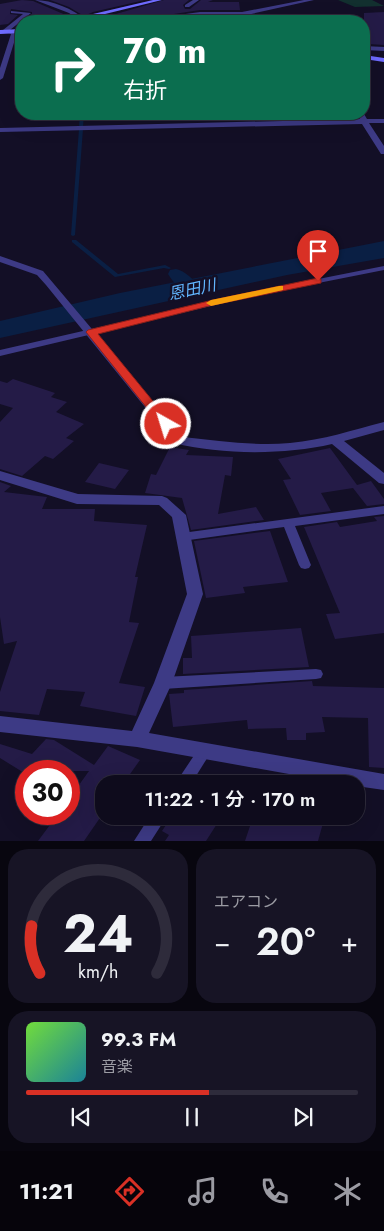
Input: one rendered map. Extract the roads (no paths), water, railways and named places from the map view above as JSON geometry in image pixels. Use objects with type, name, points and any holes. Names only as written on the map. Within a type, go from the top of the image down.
[{"type":"street","points":[[43,0],[75,15]]},
{"type":"street","points":[[95,15],[159,0]]},
{"type":"street","points":[[187,6],[196,0]]},
{"type":"street","points":[[191,15],[230,15],[262,7],[311,0]]},
{"type":"street","points":[[13,12],[28,13],[25,15]]},
{"type":"street","points":[[0,78],[11,52],[14,33],[6,30],[15,23]]},
{"type":"street","points":[[0,32],[15,31]]},
{"type":"street","points":[[370,48],[384,49]]},
{"type":"street","points":[[0,53],[11,52]]},
{"type":"street","points":[[370,58],[384,60]]},
{"type":"street","points":[[364,121],[384,152]]},
{"type":"street","points":[[0,130],[384,121]]},
{"type":"street","points":[[0,259],[40,274],[91,331],[179,440],[228,446],[290,446],[335,440],[384,426]]},
{"type":"street","points":[[335,440],[384,480]]},
{"type":"street","points":[[0,475],[77,499],[162,501],[179,515],[195,594],[163,682],[137,739]]},
{"type":"street","points":[[0,724],[137,739],[384,782]]},
{"type":"lane","points":[[0,352],[229,299],[384,268]]},
{"type":"lane","points":[[182,537],[384,510]]},
{"type":"lane","points":[[288,523],[304,564]]},
{"type":"lane","points":[[163,682],[316,674]]},
{"type":"lane","points":[[188,775],[204,752]]},
{"type":"lane","points":[[142,841],[153,825]]},
{"type":"water","name":"恩田川","points":[[384,241],[384,258],[287,275],[0,338],[0,321],[120,293]]},
{"type":"waterway","points":[[81,127],[82,120]]},
{"type":"waterway","points":[[73,235],[81,129]]},
{"type":"waterway","points":[[74,241],[117,276],[165,266],[169,268]]},
{"type":"waterway","name":"恩田川","points":[[176,274],[190,287]]}]
